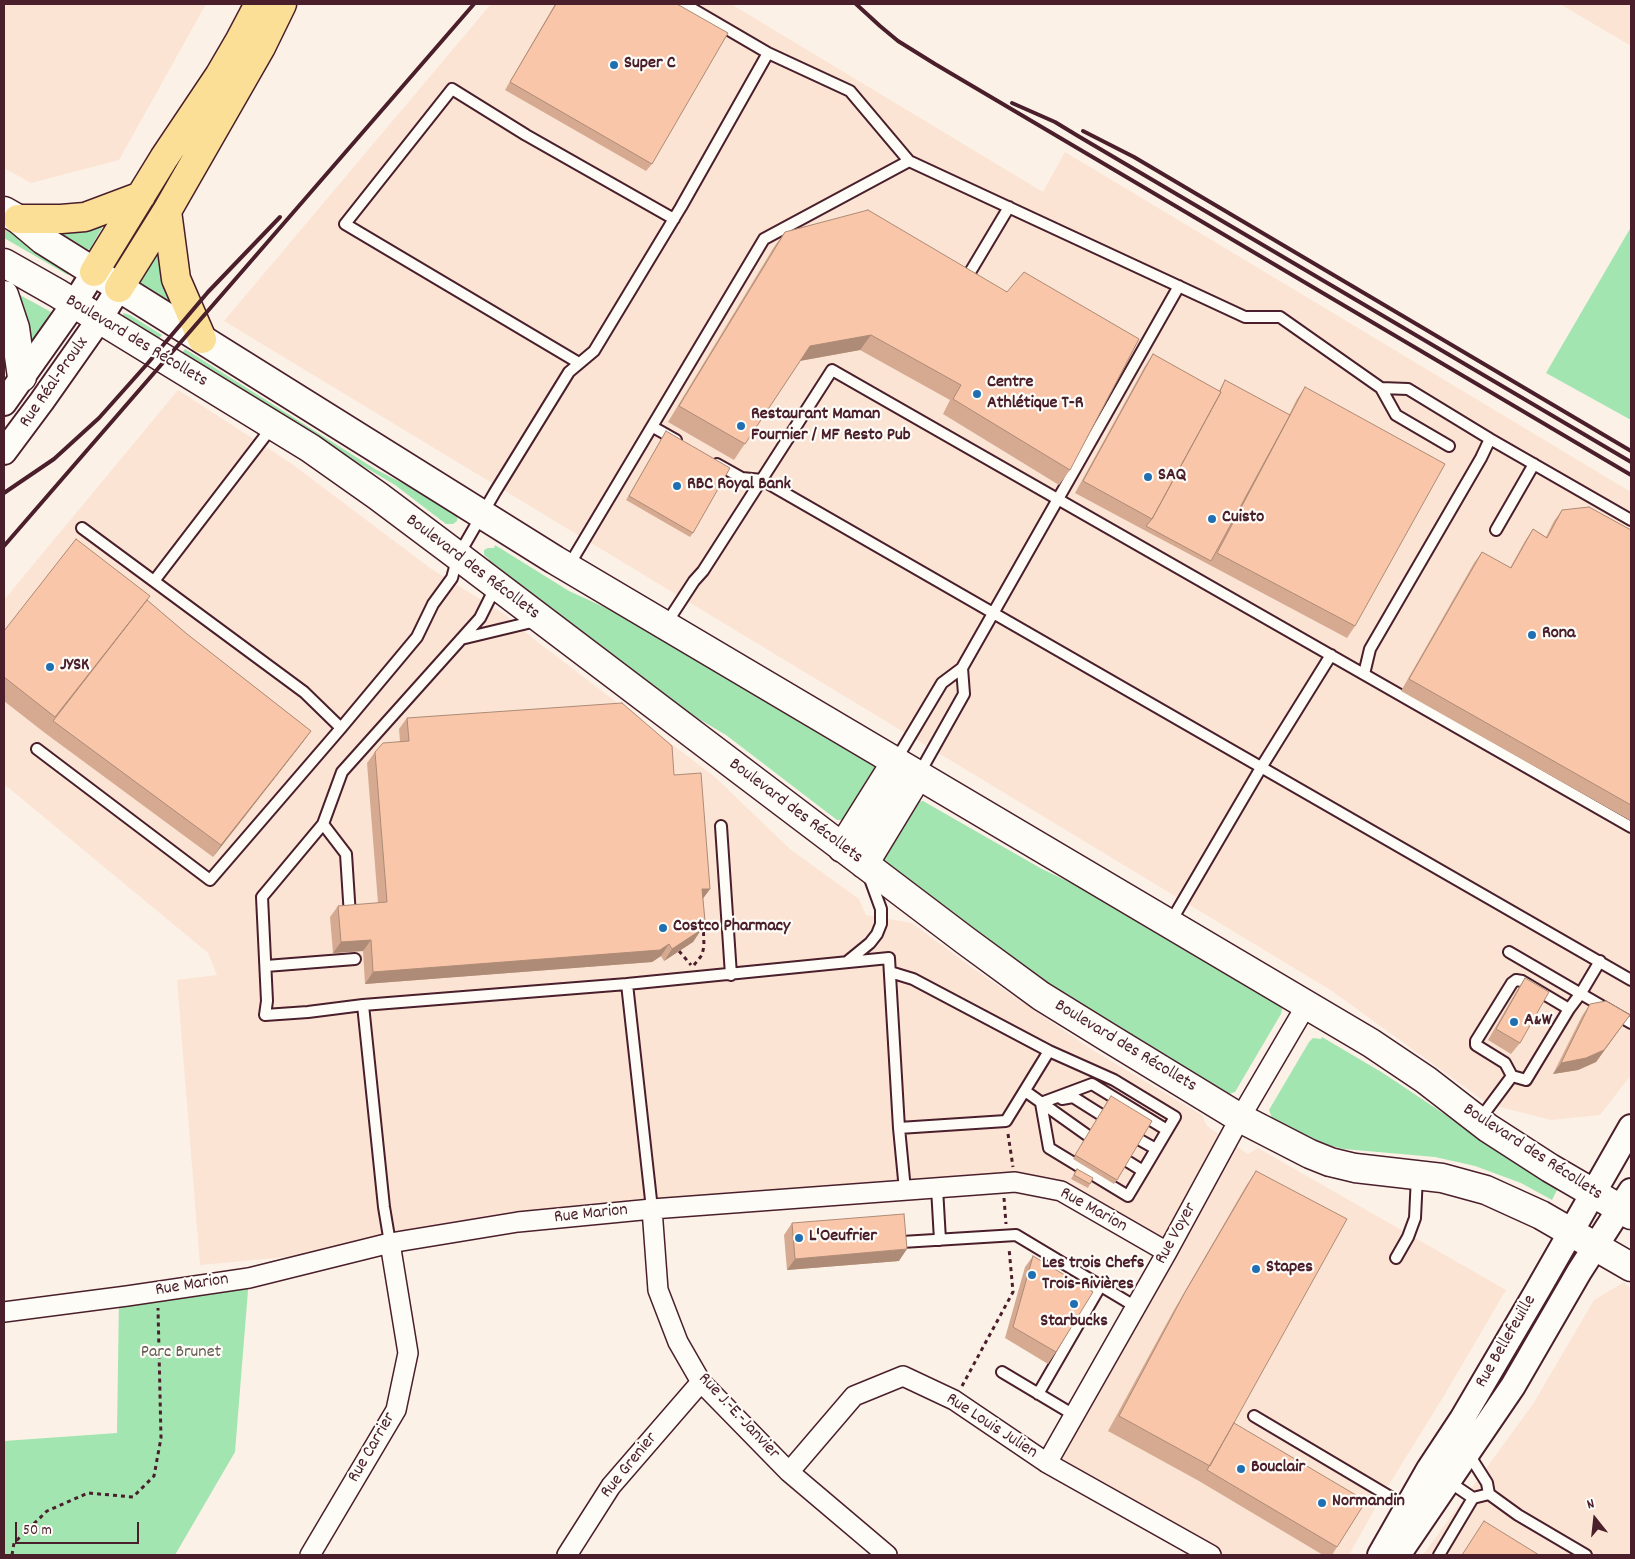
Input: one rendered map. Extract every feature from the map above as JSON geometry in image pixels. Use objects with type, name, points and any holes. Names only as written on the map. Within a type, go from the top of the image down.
[{"type":"highway","points":[[94,272],[226,64],[259,4]]},
{"type":"highway","points":[[119,288],[167,211],[261,48],[282,4]]},
{"type":"highway","points":[[11,215],[70,219],[85,216],[141,196]]},
{"type":"highway","points":[[167,211],[176,279],[202,339]]},
{"type":"main road","name":"Boulevard des Récollets","points":[[11,215],[43,240],[568,568],[1307,1004],[1395,1058],[1436,1087],[1478,1121],[1519,1149],[1593,1194],[1627,1205]]},
{"type":"main road","name":"Boulevard des Récollets","points":[[4,263],[274,425],[370,491],[1041,996],[1240,1118],[1296,1148],[1330,1162],[1365,1170],[1452,1180],[1486,1190],[1535,1212],[1631,1267]]},
{"type":"main road","points":[[4,295],[15,328],[22,377]]},
{"type":"main road","points":[[842,848],[907,768]]},
{"type":"main road","points":[[864,864],[907,768]]},
{"type":"street","name":"Rue Réal-Proulx","points":[[4,403],[74,304],[94,272]]},
{"type":"street","name":"Rue Réal-Proulx","points":[[4,452],[19,434],[99,320],[119,288]]},
{"type":"street","name":"Rue Voyer","points":[[1047,1463],[1167,1252],[1240,1118],[1307,1004]]},
{"type":"street","name":"Rue Bellefeuille","points":[[1380,1555],[1416,1512],[1439,1475],[1462,1419],[1631,1127]]},
{"type":"street","name":"Rue Marion","points":[[4,1312],[249,1278],[390,1243],[518,1222],[652,1209],[1008,1182],[1061,1191],[1167,1252]]},
{"type":"street","name":"Rue Bellefeuille","points":[[1439,1475],[1468,1453],[1514,1386],[1595,1245],[1627,1205]]},
{"type":"street","name":"Rue J.-E.-Janvier","points":[[652,1209],[658,1290],[678,1342],[701,1382],[789,1472],[887,1555]]},
{"type":"street","name":"Rue Carrier","points":[[310,1555],[396,1410],[408,1353],[390,1243]]},
{"type":"street","name":"Rue Louis Julien","points":[[789,1472],[854,1396],[903,1376],[954,1400],[1047,1463],[1211,1555]]},
{"type":"street","name":"Rue Grenier","points":[[567,1555],[610,1486],[701,1382]]},
{"type":"street","name":"Rue Bellefeuille","points":[[1398,1555],[1416,1512]]},
{"type":"lane","points":[[684,4],[768,53],[850,91],[909,161],[1245,317],[1280,317],[1381,388],[1396,415],[1449,446]]},
{"type":"lane","points":[[37,749],[210,880],[417,637],[433,604],[452,578],[458,556],[495,492],[569,372],[594,351],[674,219],[768,53]]},
{"type":"lane","points":[[579,363],[345,224],[452,89],[533,139],[674,219]]},
{"type":"lane","points":[[568,568],[764,239],[909,161]]},
{"type":"lane","points":[[966,279],[1009,207]]},
{"type":"lane","points":[[907,768],[942,683],[962,668],[1179,286]]},
{"type":"lane","points":[[666,625],[703,571],[832,370],[1631,827]]},
{"type":"lane","points":[[1381,388],[1408,390],[1631,520]]},
{"type":"lane","points":[[154,581],[274,425]]},
{"type":"lane","points":[[653,427],[686,446]]},
{"type":"lane","points":[[1364,674],[1370,649],[1481,458],[1490,439]]},
{"type":"lane","points":[[710,460],[742,478],[762,480],[1631,980]]},
{"type":"lane","points":[[1496,530],[1534,464]]},
{"type":"lane","points":[[82,528],[304,692],[341,728]]},
{"type":"lane","points":[[496,586],[484,613],[342,772],[322,824],[262,896],[268,1001],[266,1015],[363,1005],[731,975],[889,958],[899,1128],[905,1190]]},
{"type":"lane","points":[[461,639],[540,619]]},
{"type":"lane","points":[[1170,923],[1262,766],[1331,655]]},
{"type":"lane","points":[[907,768],[964,694],[962,668]]},
{"type":"lane","points":[[322,824],[346,854],[350,916]]},
{"type":"lane","points":[[721,826],[731,975]]},
{"type":"lane","points":[[848,962],[870,943],[881,921],[881,908],[864,864]]},
{"type":"lane","points":[[1509,952],[1631,1023]]},
{"type":"lane","points":[[266,966],[355,959]]},
{"type":"lane","points":[[1569,1009],[1522,981],[1516,980],[1512,983],[1476,1041],[1476,1045],[1505,1063],[1512,1076],[1526,1080],[1600,961]]},
{"type":"lane","points":[[890,972],[913,979],[1049,1051],[1114,1080],[1175,1117],[1128,1196],[1049,1148],[1041,1102]]},
{"type":"lane","points":[[627,984],[652,1209]]},
{"type":"lane","points":[[363,1005],[384,1207],[390,1243]]},
{"type":"lane","points":[[899,1128],[1006,1121],[1049,1051]]},
{"type":"lane","points":[[1478,1121],[1512,1076]]},
{"type":"lane","points":[[1041,1102],[1092,1084],[1167,1130]]},
{"type":"lane","points":[[1025,1091],[1087,1135]]},
{"type":"lane","points":[[1041,1102],[1073,1097],[1100,1114]]},
{"type":"lane","points":[[1140,1140],[1156,1149]]},
{"type":"lane","points":[[1127,1162],[1143,1171]]},
{"type":"lane","points":[[1396,1258],[1408,1237],[1414,1218],[1418,1175]]},
{"type":"lane","points":[[937,1188],[940,1240]]},
{"type":"lane","points":[[902,1242],[1016,1234],[1136,1307]]},
{"type":"lane","points":[[1038,1394],[1101,1286]]},
{"type":"lane","points":[[1002,1372],[1074,1415]]},
{"type":"lane","points":[[1254,1416],[1416,1512]]},
{"type":"lane","points":[[1468,1453],[1487,1483],[1489,1494],[1518,1515],[1586,1555]]},
{"type":"lane","points":[[1439,1475],[1473,1498]]},
{"type":"lane","points":[[1439,1555],[1473,1498],[1489,1494]]},
{"type":"path","points":[[688,968],[702,955],[704,942],[703,916]]},
{"type":"path","points":[[704,942],[709,942]]},
{"type":"path","points":[[679,951],[692,966]]},
{"type":"path","points":[[954,1400],[1013,1292],[1008,1235],[1006,1121]]},
{"type":"path","points":[[12,1555],[14,1543],[47,1511],[88,1493],[133,1498],[154,1476],[162,1438],[158,1292]]},
{"type":"shaded area","points":[[4,4],[206,4],[119,160],[31,183],[4,168]]},
{"type":"shaded area","points":[[491,4],[731,4],[1043,192],[1065,152],[1631,492],[1631,1075],[1600,1115],[1551,1120],[1488,1104],[1332,991],[224,321]]},
{"type":"shaded area","points":[[1560,4],[1631,4],[1631,46]]},
{"type":"shaded area","points":[[178,390],[292,464],[430,568],[504,614],[535,640],[715,777],[790,849],[859,899],[866,915],[912,923],[974,969],[1094,1051],[1202,1115],[1207,1126],[1248,1154],[1258,1148],[1506,1290],[1382,1496],[1349,1555],[1211,1555],[1047,1463],[1167,1252],[1061,1191],[1002,1183],[652,1209],[382,1248],[200,1265],[177,980],[217,975],[208,953],[4,784],[4,600]]},
{"type":"shaded area","points":[[1624,1282],[1631,1289],[1631,1555],[1423,1555],[1533,1404],[1594,1300]]},
{"type":"green space","points":[[100,222],[103,226],[90,249],[86,251],[48,228]]},
{"type":"green space","points":[[1631,227],[1631,420],[1546,373]]},
{"type":"green space","points":[[4,229],[45,255],[69,273],[68,275],[4,238]]},
{"type":"green space","points":[[160,248],[173,298],[172,306],[141,286],[140,283]]},
{"type":"green space","points":[[18,294],[51,312],[32,342],[30,342]]},
{"type":"green space","points":[[123,313],[130,315],[162,335],[155,344],[123,318]]},
{"type":"green space","points":[[185,349],[375,469],[455,510],[458,514],[457,521],[453,524],[446,524],[395,485],[179,357]]},
{"type":"green space","points":[[495,545],[569,591],[652,629],[877,765],[878,770],[846,820],[837,820],[726,735],[653,692],[486,564],[489,559],[484,555],[484,550],[494,548]]},
{"type":"green space","points":[[923,801],[1042,869],[1132,912],[1283,1005],[1281,1014],[1235,1092],[1226,1095],[1086,1013],[882,864],[882,859],[916,802]]},
{"type":"green space","points":[[1322,1037],[1383,1073],[1507,1156],[1559,1186],[1552,1200],[1521,1183],[1475,1166],[1435,1157],[1344,1149],[1314,1142],[1269,1120],[1272,1118],[1269,1110],[1309,1042],[1313,1038],[1321,1039]]},
{"type":"green space","name":"Parc Brunet","points":[[249,1278],[235,1452],[175,1555],[4,1555],[4,1441],[117,1433],[119,1297]]},
{"type":"building","name":"Super C","points":[[556,4],[677,4],[728,33],[652,164],[510,82]]},
{"type":"building","points":[[868,210],[1007,292],[1024,272],[1139,339],[1070,470],[953,399],[961,385],[871,335],[810,346],[745,444],[679,406],[785,232]]},
{"type":"building","points":[[1153,354],[1221,392],[1152,519],[1083,481]]},
{"type":"building","points":[[1225,380],[1290,415],[1211,561],[1146,526],[1152,519],[1221,392]]},
{"type":"building","points":[[1305,387],[1445,464],[1355,626],[1217,553]]},
{"type":"building","name":"RBC Royal Bank","points":[[666,431],[730,468],[693,533],[629,496]]},
{"type":"building","name":"Rona","points":[[1589,507],[1631,530],[1631,805],[1409,679],[1482,552],[1511,568],[1533,529],[1547,538],[1562,510]]},
{"type":"building","name":"JYSK","points":[[76,539],[150,596],[55,717],[4,677],[4,631]]},
{"type":"building","points":[[147,600],[187,634],[311,731],[221,845],[53,721]]},
{"type":"building","points":[[622,703],[672,746],[674,775],[701,773],[710,889],[702,889],[705,921],[698,926],[701,930],[672,949],[669,944],[660,950],[373,972],[371,940],[341,942],[338,906],[387,902],[375,752],[383,743],[409,741],[407,718]]},
{"type":"building","name":"A&W","points":[[1525,978],[1549,992],[1520,1043],[1496,1029]]},
{"type":"building","points":[[1606,1001],[1630,1015],[1604,1050],[1586,1058],[1561,1063],[1590,1004]]},
{"type":"building","points":[[1111,1096],[1152,1121],[1117,1180],[1075,1155]]},
{"type":"building","points":[[1077,1169],[1093,1178],[1090,1184],[1074,1175]]},
{"type":"building","points":[[1256,1171],[1347,1219],[1210,1466],[1119,1416],[1184,1294]]},
{"type":"building","points":[[904,1214],[907,1249],[795,1259],[792,1223]]},
{"type":"building","points":[[1033,1256],[1093,1292],[1056,1352],[1013,1327]]},
{"type":"building","points":[[1234,1423],[1366,1501],[1337,1547],[1207,1470]]},
{"type":"building","points":[[1484,1521],[1539,1555],[1462,1555]]},
{"type":"railway","points":[[4,546],[474,4]]},
{"type":"railway","points":[[856,4],[898,41],[935,64],[1631,475]]},
{"type":"railway","points":[[1012,103],[1055,122],[1631,462]]},
{"type":"railway","points":[[1083,131],[1134,157],[1631,451]]},
{"type":"railway","points":[[4,493],[54,459],[99,418],[208,292],[280,217]]},
{"type":"place","name":"Super C","points":[[614,65]]},
{"type":"place","name":"Centre Athlétique T-R","points":[[977,394]]},
{"type":"place","name":"Restaurant Maman Fournier / MF Resto Pub","points":[[741,426]]},
{"type":"place","name":"SAQ","points":[[1148,477]]},
{"type":"place","name":"RBC Royal Bank","points":[[677,486]]},
{"type":"place","name":"Cuisto","points":[[1212,519]]},
{"type":"place","name":"Rona","points":[[1532,635]]},
{"type":"place","name":"JYSK","points":[[50,667]]},
{"type":"place","name":"Costco Pharmacy","points":[[663,928]]},
{"type":"place","name":"A&W","points":[[1514,1022]]},
{"type":"place","name":"L'Oeufrier","points":[[799,1238]]},
{"type":"place","name":"Stapes","points":[[1256,1269]]},
{"type":"place","name":"Les trois Chefs Trois-Rivières","points":[[1032,1275]]},
{"type":"place","name":"Starbucks","points":[[1074,1304]]},
{"type":"place","name":"Bouclair","points":[[1241,1469]]},
{"type":"place","name":"Normandin","points":[[1322,1503]]}]
